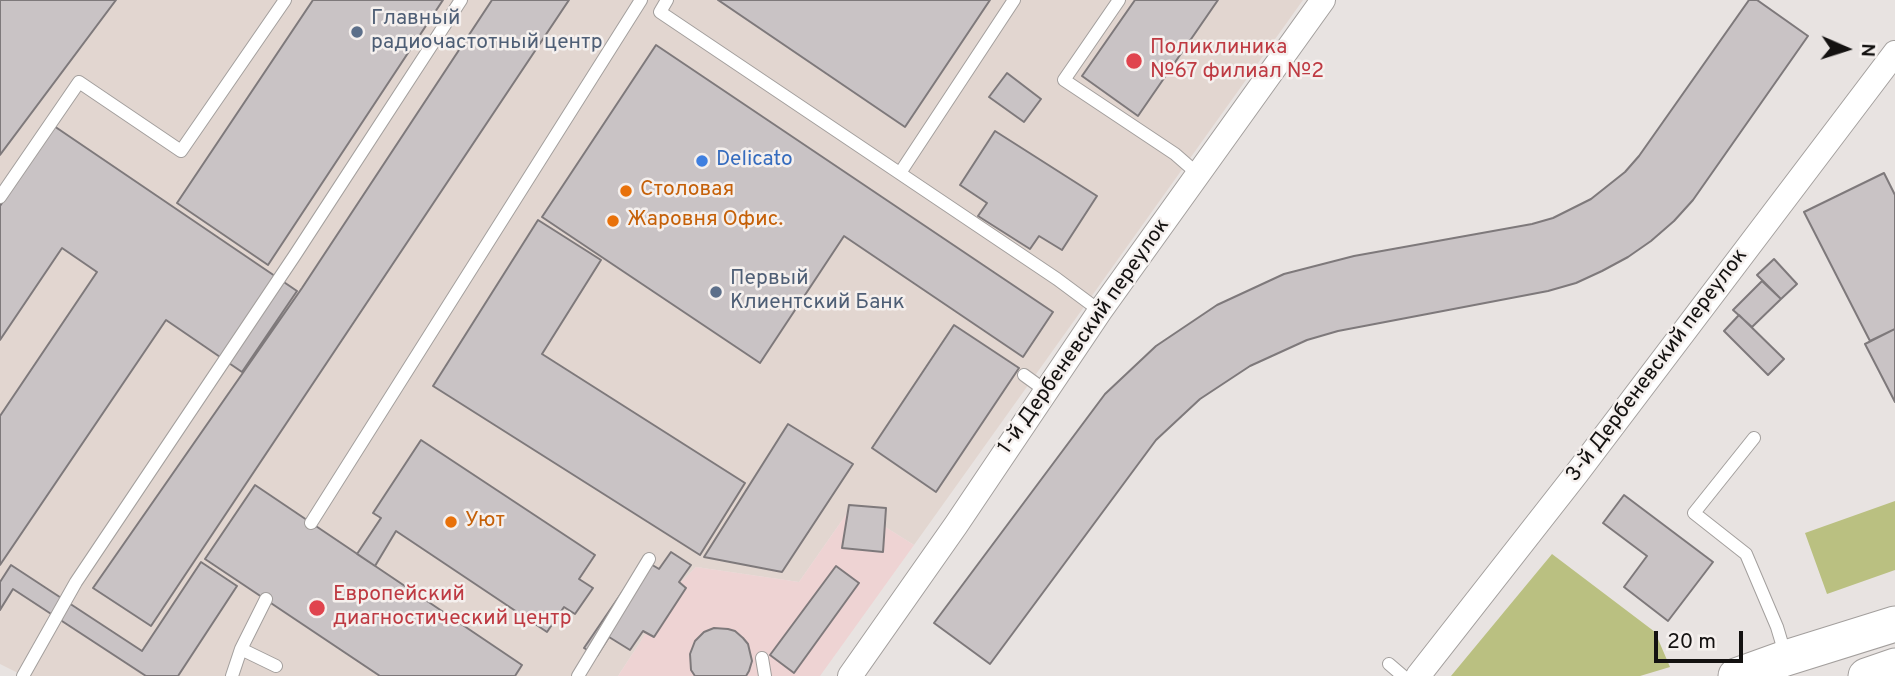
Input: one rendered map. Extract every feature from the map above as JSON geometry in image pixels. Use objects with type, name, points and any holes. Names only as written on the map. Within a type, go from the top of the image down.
[{"type":"main road","points":[[1736,676],[1895,624]]},
{"type":"main road","points":[[1866,676],[1895,666]]},
{"type":"street","name":"1-й Дербеневский переулок","points":[[850,676],[956,525],[1100,311],[1323,0]]},
{"type":"street","name":"3-й Дербеневский переулок","points":[[1418,676],[1577,473],[1895,53]]},
{"type":"lane","points":[[0,197],[79,82],[181,151],[285,0]]},
{"type":"lane","points":[[23,676],[76,582],[295,255],[461,0]]},
{"type":"lane","points":[[311,523],[640,0]]},
{"type":"lane","points":[[667,0],[660,12],[1057,279],[1100,311]]},
{"type":"lane","points":[[900,173],[1014,0]]},
{"type":"lane","points":[[1119,0],[1064,80],[1175,155],[1199,175]]},
{"type":"lane","points":[[1024,375],[1046,391]]},
{"type":"lane","points":[[1754,438],[1695,513],[1746,554],[1777,627],[1786,658]]},
{"type":"lane","points":[[578,676],[649,559]]},
{"type":"lane","points":[[232,676],[241,649],[266,599]]},
{"type":"lane","points":[[241,649],[276,666]]},
{"type":"lane","points":[[762,658],[765,676]]},
{"type":"lane","points":[[1390,664],[1403,676]]},
{"type":"shaded area","points":[[0,0],[1303,0],[914,545],[852,506],[799,582],[696,567],[676,587],[618,676],[24,676],[0,664]]},
{"type":"shaded area","points":[[852,506],[914,545],[820,676],[618,676],[676,587],[696,567],[799,582]]},
{"type":"green space","points":[[1895,501],[1895,570],[1827,594],[1805,533]]},
{"type":"green space","points":[[1552,554],[1655,632],[1670,667],[1640,676],[1451,676]]},
{"type":"building","points":[[0,0],[116,0],[0,155]]},
{"type":"building","points":[[313,0],[443,0],[268,265],[177,203]]},
{"type":"building","points":[[492,0],[569,0],[151,626],[93,588],[302,288]]},
{"type":"building","points":[[718,0],[990,0],[905,127]]},
{"type":"building","name":"Поликлиника №67 филиал №2","points":[[1135,0],[1218,0],[1138,116],[1082,76]]},
{"type":"building","points":[[1749,0],[1757,0],[1808,36],[1693,200],[1651,241],[1628,257],[1576,283],[1548,291],[1338,331],[1307,340],[1250,366],[1200,399],[1156,440],[990,664],[934,623],[1105,394],[1156,346],[1217,305],[1284,274],[1354,256],[1532,224],[1553,218],[1591,199],[1625,172],[1639,156]]},
{"type":"building","points":[[656,45],[1053,312],[1023,357],[844,236],[760,363],[542,217]]},
{"type":"building","points":[[1007,73],[1041,99],[1024,122],[989,97]]},
{"type":"building","points":[[54,126],[297,291],[242,372],[166,320],[0,565],[0,416],[97,272],[62,248],[0,340],[0,206]]},
{"type":"building","points":[[995,131],[1097,196],[1062,250],[1039,236],[1030,249],[978,216],[987,203],[960,185]]},
{"type":"building","points":[[1884,173],[1895,195],[1895,329],[1870,341],[1804,212]]},
{"type":"building","points":[[538,220],[601,260],[542,354],[745,483],[700,555],[433,386]]},
{"type":"building","points":[[1774,259],[1797,284],[1781,299],[1757,275]]},
{"type":"building","points":[[1762,281],[1781,299],[1752,327],[1733,310]]},
{"type":"building","points":[[1739,315],[1784,359],[1768,375],[1724,331]]},
{"type":"building","points":[[954,325],[1019,368],[936,492],[872,448]]},
{"type":"building","points":[[1895,329],[1895,402],[1865,344]]},
{"type":"building","points":[[788,424],[853,464],[782,572],[704,557]]},
{"type":"building","points":[[421,440],[595,555],[579,579],[593,588],[575,614],[564,607],[547,632],[396,531],[375,566],[357,554],[381,518],[373,513]]},
{"type":"building","points":[[255,485],[522,665],[515,676],[380,676],[205,559]]},
{"type":"building","points":[[1624,495],[1713,562],[1668,621],[1624,587],[1647,556],[1603,523]]},
{"type":"building","points":[[849,505],[886,508],[883,552],[842,548]]},
{"type":"building","points":[[671,552],[691,565],[679,582],[686,588],[654,637],[643,631],[630,650],[609,637],[597,656],[584,648],[644,560],[659,569]]},
{"type":"building","points":[[201,562],[237,586],[178,676],[146,676],[13,589],[0,610],[0,582],[11,565],[142,651]]},
{"type":"building","points":[[836,566],[859,583],[794,673],[770,655]]},
{"type":"building","points":[[714,628],[735,631],[748,644],[752,661],[746,676],[695,676],[691,670],[690,654],[695,641],[704,632]]},
{"type":"place","name":"Главный радиочастотный центр","points":[[357,32]]},
{"type":"place","name":"Поликлиника №67 филиал №2","points":[[1134,61]]},
{"type":"place","name":"Delicato","points":[[702,161]]},
{"type":"place","name":"Столовая","points":[[626,191]]},
{"type":"place","name":"Жаровня Офис.","points":[[613,221]]},
{"type":"place","name":"Первый Клиентский Банк","points":[[716,292]]},
{"type":"place","name":"Уют","points":[[451,522]]},
{"type":"place","name":"Европейский диагностический центр","points":[[317,608]]}]
